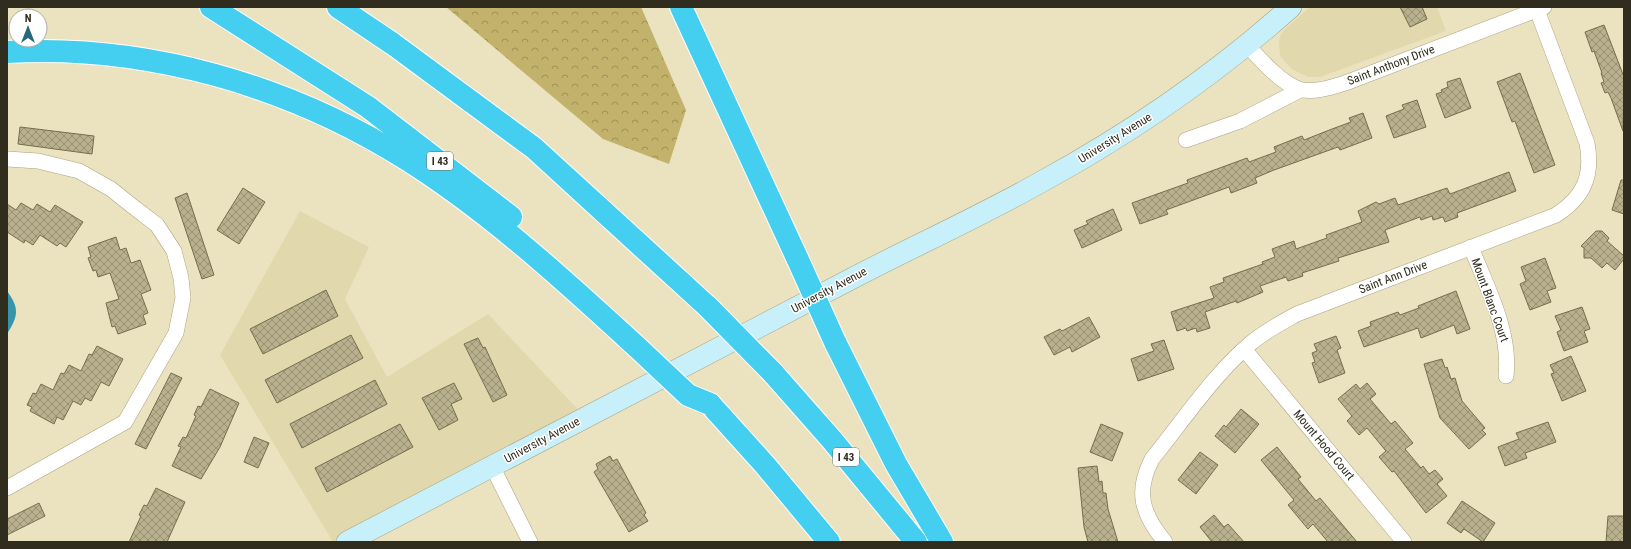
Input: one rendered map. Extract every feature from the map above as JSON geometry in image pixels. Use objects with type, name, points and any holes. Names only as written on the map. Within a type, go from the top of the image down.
[{"type":"highway","name":"I 43","points":[[211,7],[368,107],[452,170],[567,266],[644,345],[710,404],[765,465],[829,542]]},
{"type":"highway","name":"I 43","points":[[338,7],[399,48],[534,148],[708,307],[773,373],[832,440],[916,542]]},
{"type":"highway","points":[[681,7],[835,342],[896,464],[942,542]]},
{"type":"highway","points":[[7,52],[75,52],[131,58],[178,66],[242,83],[320,112],[377,142],[452,190],[644,345]]},
{"type":"main road","name":"University Avenue","points":[[347,542],[878,265],[1039,184],[1142,121],[1248,46],[1291,7]]},
{"type":"street","name":"Saint Anthony Drive","points":[[1300,90],[1325,89],[1348,82],[1540,8]]},
{"type":"street","name":"Saint Ann Drive","points":[[1165,542],[1150,523],[1145,511],[1142,496],[1146,471],[1152,459],[1220,375],[1244,348],[1272,327],[1297,314],[1556,215],[1577,197],[1585,184],[1589,172],[1590,158],[1587,143],[1540,8]]},
{"type":"street","points":[[1248,46],[1275,74],[1300,90]]},
{"type":"street","points":[[1186,140],[1240,121],[1300,90]]},
{"type":"street","points":[[7,159],[38,161],[79,171],[111,189],[157,225],[174,251],[181,278],[183,298],[176,333],[125,422],[7,488]]},
{"type":"street","name":"Mount Blanc Court","points":[[1471,247],[1502,329],[1507,350],[1506,376]]},
{"type":"street","name":"Mount Hood Court","points":[[1244,348],[1404,542]]},
{"type":"street","points":[[492,466],[530,542]]},
{"type":"shaded area","points":[[1310,7],[1437,7],[1446,31],[1320,77],[1308,77],[1293,70],[1280,56],[1279,42],[1280,36],[1284,30]]},
{"type":"shaded area","points":[[300,211],[369,247],[345,299],[387,377],[488,314],[586,418],[347,542],[333,542],[220,355]]},
{"type":"green space","points":[[446,7],[641,7],[686,110],[669,164],[603,139]]},
{"type":"water","points":[[7,291],[14,303],[16,312],[7,334]]},
{"type":"building","points":[[1400,7],[1422,7],[1427,19],[1410,27]]},
{"type":"building","points":[[1604,25],[1624,77],[1623,131],[1611,98],[1608,92],[1605,93],[1601,83],[1604,82],[1602,73],[1585,32]]},
{"type":"building","points":[[1520,73],[1555,165],[1534,173],[1515,121],[1512,122],[1497,82]]},
{"type":"building","points":[[1460,78],[1471,108],[1445,118],[1436,94],[1442,92],[1441,90],[1448,87],[1447,82]]},
{"type":"building","points":[[1417,100],[1426,127],[1394,138],[1386,116],[1404,109],[1402,105]]},
{"type":"building","points":[[1363,113],[1372,138],[1340,150],[1338,147],[1274,170],[1255,178],[1257,183],[1231,193],[1229,187],[1166,210],[1168,214],[1140,224],[1132,203],[1188,183],[1187,180],[1247,158],[1249,162],[1276,152],[1274,147],[1302,136],[1304,140],[1351,122],[1349,118]]},
{"type":"building","points":[[20,127],[94,136],[92,154],[18,144]]},
{"type":"building","points":[[1509,172],[1516,191],[1457,213],[1458,217],[1445,222],[1443,217],[1433,220],[1432,216],[1421,220],[1420,217],[1385,230],[1389,242],[1338,258],[1339,261],[1302,273],[1303,276],[1288,281],[1286,277],[1260,286],[1263,292],[1237,303],[1236,301],[1205,312],[1210,328],[1197,332],[1196,328],[1187,331],[1186,328],[1177,331],[1171,312],[1214,298],[1210,287],[1224,282],[1223,278],[1263,264],[1262,262],[1275,257],[1272,249],[1294,241],[1296,249],[1327,238],[1326,235],[1362,222],[1358,211],[1376,202],[1379,204],[1395,198],[1398,205],[1447,188],[1450,194]]},
{"type":"building","points":[[1621,180],[1624,180],[1624,214],[1612,210]]},
{"type":"building","points":[[243,188],[265,202],[239,244],[217,230]]},
{"type":"building","points":[[187,193],[214,275],[202,279],[175,198]]},
{"type":"building","points":[[21,203],[33,210],[37,204],[50,212],[55,205],[83,222],[66,247],[60,243],[57,246],[40,235],[33,245],[25,240],[24,243],[7,232],[7,204],[16,210]]},
{"type":"building","points":[[1113,209],[1122,230],[1082,248],[1074,230],[1088,224],[1086,221]]},
{"type":"building","points":[[1596,231],[1602,231],[1609,238],[1607,241],[1624,256],[1624,259],[1615,270],[1607,263],[1602,268],[1591,258],[1584,258],[1584,248],[1581,246]]},
{"type":"building","points":[[116,237],[120,250],[126,248],[131,263],[140,260],[151,290],[141,294],[148,313],[143,315],[146,324],[118,334],[115,326],[112,327],[106,303],[119,299],[110,273],[98,277],[96,270],[93,271],[88,258],[91,257],[88,247]]},
{"type":"building","points":[[1545,258],[1556,288],[1547,291],[1551,302],[1530,310],[1520,284],[1526,281],[1521,267]]},
{"type":"building","points":[[326,290],[338,316],[263,354],[250,329]]},
{"type":"building","points":[[1456,291],[1470,329],[1457,334],[1454,325],[1421,338],[1418,328],[1364,347],[1358,331],[1371,326],[1370,322],[1398,312],[1400,315]]},
{"type":"building","points":[[1582,307],[1590,329],[1584,331],[1588,342],[1564,351],[1557,332],[1561,330],[1555,316]]},
{"type":"building","points":[[1089,317],[1100,337],[1072,352],[1070,347],[1054,355],[1044,337],[1060,329],[1062,331]]},
{"type":"building","points":[[351,335],[363,358],[277,403],[265,380]]},
{"type":"building","points":[[1336,336],[1341,348],[1337,350],[1345,373],[1319,383],[1312,363],[1315,362],[1312,353],[1317,351],[1314,344]]},
{"type":"building","points":[[478,338],[483,348],[485,347],[507,395],[493,402],[464,344]]},
{"type":"building","points":[[1164,340],[1174,369],[1138,381],[1131,359],[1154,351],[1151,344]]},
{"type":"building","points":[[97,346],[123,359],[109,386],[101,382],[91,401],[85,398],[81,405],[73,401],[63,420],[57,417],[54,424],[30,411],[32,407],[27,405],[33,393],[36,394],[41,384],[53,390],[61,373],[64,374],[69,365],[81,371],[89,354],[92,355]]},
{"type":"building","points":[[1571,356],[1586,391],[1562,401],[1551,374],[1554,373],[1550,365]]},
{"type":"building","points":[[1442,359],[1445,368],[1447,367],[1451,379],[1455,378],[1462,401],[1485,428],[1482,430],[1486,434],[1469,449],[1440,418],[1424,364]]},
{"type":"building","points":[[171,373],[182,378],[146,449],[135,444]]},
{"type":"building","points":[[375,380],[387,404],[302,448],[290,424]]},
{"type":"building","points":[[454,383],[462,399],[451,404],[458,420],[439,430],[422,398]]},
{"type":"building","points":[[1367,383],[1376,394],[1370,399],[1391,424],[1395,421],[1413,443],[1405,449],[1421,468],[1423,466],[1429,474],[1435,470],[1443,479],[1437,484],[1447,496],[1426,513],[1394,471],[1392,472],[1379,457],[1386,451],[1367,428],[1359,435],[1347,421],[1352,416],[1338,399],[1356,384],[1360,389]]},
{"type":"building","points":[[210,389],[239,403],[220,447],[201,479],[172,466],[181,447],[178,446],[183,437],[186,438],[196,416],[194,415],[198,406],[201,407]]},
{"type":"building","points":[[1241,409],[1259,424],[1235,453],[1215,436],[1224,425],[1226,427]]},
{"type":"building","points":[[1548,422],[1556,442],[1525,453],[1527,458],[1505,466],[1498,447],[1519,439],[1516,433]]},
{"type":"building","points":[[400,424],[413,447],[327,492],[315,468]]},
{"type":"building","points":[[1101,424],[1123,433],[1112,461],[1090,452]]},
{"type":"building","points":[[254,437],[269,443],[258,468],[244,462]]},
{"type":"building","points":[[1277,447],[1301,477],[1298,479],[1316,501],[1320,498],[1357,542],[1328,542],[1313,524],[1308,529],[1288,505],[1294,500],[1261,460]]},
{"type":"building","points":[[1200,452],[1218,465],[1196,494],[1178,480]]},
{"type":"building","points":[[610,456],[613,461],[617,459],[646,513],[644,515],[648,521],[629,532],[594,472],[598,469],[596,464]]},
{"type":"building","points":[[1097,466],[1099,482],[1102,481],[1103,493],[1106,493],[1108,509],[1118,542],[1088,542],[1084,527],[1078,468]]},
{"type":"building","points":[[156,488],[185,502],[167,542],[129,542],[141,516],[139,515],[144,505],[147,506]]},
{"type":"building","points":[[1462,501],[1495,523],[1483,542],[1464,529],[1461,533],[1447,523]]},
{"type":"building","points":[[39,503],[45,516],[7,535],[7,519]]},
{"type":"building","points":[[1214,515],[1224,527],[1228,524],[1244,542],[1212,542],[1200,527]]},
{"type":"building","points":[[1608,516],[1624,516],[1624,542],[1606,542]]}]
